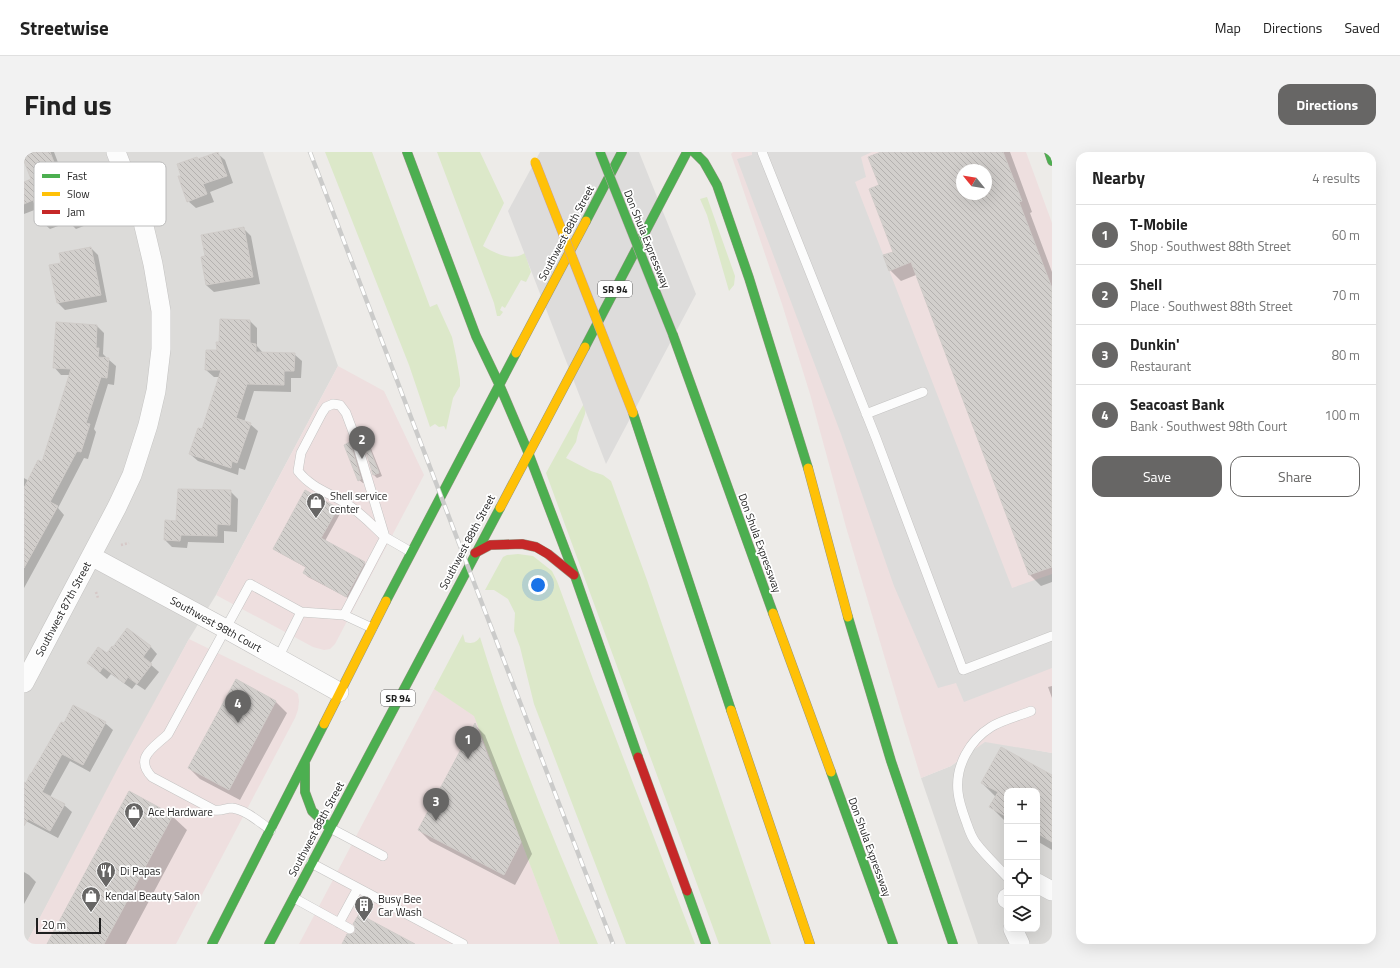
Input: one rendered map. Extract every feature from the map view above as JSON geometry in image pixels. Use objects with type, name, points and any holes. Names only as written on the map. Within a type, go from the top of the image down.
[{"type":"main road","points":[[407,152],[476,336],[499,384],[528,452],[575,576],[645,778],[706,944]]},
{"type":"main road","points":[[531,152],[633,413],[708,643],[810,944]]},
{"type":"main road","name":"Don Shula Expressway","points":[[600,152],[673,335],[893,944]]},
{"type":"main road","name":"Southwest 88th Street","points":[[269,944],[687,152]]},
{"type":"main road","points":[[694,152],[704,162],[717,186],[750,278],[800,444],[853,635],[889,753],[953,944]]},
{"type":"main road","points":[[1049,152],[1052,161]]},
{"type":"main road","name":"Southwest 88th Street","points":[[212,944],[411,552],[623,153]]},
{"type":"main road","points":[[475,553],[490,545],[522,544],[536,547],[548,554],[575,576]]},
{"type":"main road","points":[[305,761],[305,792],[312,811],[330,828]]},
{"type":"street","name":"Southwest 87th Street","points":[[116,152],[120,162]]},
{"type":"street","name":"Southwest 87th Street","points":[[24,683],[117,507],[132,475],[156,391],[161,349],[160,311],[153,264],[144,226]]},
{"type":"street","name":"Southwest 98th Court","points":[[91,556],[339,692]]},
{"type":"street","points":[[1040,885],[1052,891]]},
{"type":"street","points":[[1014,932],[1020,944]]},
{"type":"lane","points":[[762,152],[866,414],[963,670],[1052,636]]},
{"type":"lane","points":[[866,414],[924,392]]},
{"type":"lane","points":[[344,615],[385,537],[346,413],[340,405],[333,404],[326,407],[301,453],[298,471],[305,480],[348,504],[385,537],[411,552]]},
{"type":"lane","points":[[271,830],[242,810],[227,808],[220,811],[214,810],[152,777],[146,771],[144,762],[147,754],[153,746],[168,734],[250,584],[302,612],[344,615],[372,628]]},
{"type":"lane","points":[[278,658],[302,612]]},
{"type":"lane","points":[[1004,874],[976,843],[961,810],[958,780],[966,754],[974,742],[983,733],[992,726],[1031,712]]},
{"type":"lane","points":[[330,828],[382,856]]},
{"type":"lane","points":[[311,863],[463,944]]},
{"type":"lane","points":[[339,923],[358,888]]},
{"type":"lane","points":[[293,898],[350,929]]},
{"type":"path","points":[[121,545],[129,543]]},
{"type":"path","points":[[96,592],[98,598]]},
{"type":"shaded area","points":[[24,152],[263,152],[338,366],[216,595],[189,639],[26,944],[24,944]]},
{"type":"shaded area","points":[[540,152],[639,152],[696,294],[606,464],[508,211]]},
{"type":"shaded area","points":[[733,152],[1026,152],[1052,223],[1052,753],[985,742],[951,766],[921,778],[846,527],[810,394],[782,304],[731,154]]},
{"type":"shaded area","points":[[752,152],[872,152],[861,157],[866,177],[855,182],[1012,588],[1052,574],[1052,668],[964,702],[956,683],[938,688],[894,586],[841,434],[737,159],[752,155]]},
{"type":"shaded area","points":[[338,366],[384,391],[424,475],[335,644],[330,649],[324,650],[313,647],[216,595]]},
{"type":"shaded area","points":[[189,639],[293,690],[298,694],[299,701],[295,718],[176,944],[26,944],[118,768]]},
{"type":"shaded area","points":[[434,689],[474,715],[560,944],[299,944]]},
{"type":"shaded area","points":[[985,741],[1052,753],[1052,944],[978,944],[921,778],[951,766]]},
{"type":"green space","points":[[325,152],[372,152],[430,307],[437,304],[452,337],[460,386],[453,398],[446,430],[444,426],[439,427],[435,424],[430,427],[409,365]]},
{"type":"green space","points":[[437,152],[480,152],[504,203],[483,246],[498,254],[509,257],[520,256],[525,253],[531,272],[526,282],[521,280],[505,308],[502,306],[500,310],[503,312],[500,316],[497,316],[494,303]]},
{"type":"green space","points":[[707,197],[735,276],[734,285],[729,291],[707,215],[700,199]]},
{"type":"green space","points":[[587,398],[585,414],[576,442],[566,458],[591,471],[603,475],[611,481],[647,580],[771,944],[719,944],[546,473]]},
{"type":"green space","points":[[518,554],[533,556],[552,571],[557,581],[695,944],[626,944],[534,704],[520,647],[514,631],[515,613],[508,599],[494,590],[485,590],[503,557]]},
{"type":"green space","points":[[463,634],[465,642],[467,643],[475,642],[480,637],[492,676],[520,754],[598,944],[560,944],[474,716],[434,689]]},
{"type":"building","points":[[24,152],[50,152],[54,162],[34,162],[34,202],[33,200],[24,204],[24,182],[31,179],[24,161]]},
{"type":"building","points":[[218,152],[227,176],[203,184],[207,194],[187,202],[178,176],[181,176],[177,164]]},
{"type":"building","points":[[881,152],[1003,152],[1022,201],[1019,202],[1052,288],[1052,567],[1029,575],[911,262],[889,271],[883,255],[893,252],[869,189],[879,185],[868,157]]},
{"type":"building","points":[[244,227],[253,277],[206,285],[201,257],[205,256],[201,235]]},
{"type":"building","points":[[91,247],[101,295],[57,303],[49,265],[61,263],[59,253]]},
{"type":"building","points":[[220,319],[250,320],[250,343],[256,344],[256,352],[295,353],[294,371],[284,371],[284,385],[247,384],[236,418],[251,423],[237,463],[232,461],[231,468],[189,454],[198,428],[202,429],[221,370],[205,370],[206,350],[217,350],[216,342],[219,342]]},
{"type":"building","points":[[56,322],[97,325],[96,348],[99,348],[98,357],[109,358],[107,378],[101,377],[86,423],[90,424],[81,452],[77,451],[50,502],[58,506],[24,568],[24,488],[38,460],[42,462],[71,369],[53,368]]},
{"type":"building","points":[[365,437],[379,473],[373,475],[362,438]]},
{"type":"building","points":[[350,442],[361,479],[358,481],[344,445]]},
{"type":"building","points":[[178,489],[231,490],[230,525],[217,524],[217,536],[181,535],[180,541],[164,540],[165,520],[176,521]]},
{"type":"building","points":[[305,490],[338,508],[321,538],[365,562],[346,597],[303,573],[306,567],[273,549]]},
{"type":"building","points":[[127,628],[151,646],[143,657],[152,664],[137,684],[128,677],[124,683],[103,667],[100,672],[87,663],[98,647],[107,653]]},
{"type":"building","points":[[236,679],[276,701],[229,790],[188,768]]},
{"type":"building","points":[[73,705],[106,722],[83,765],[62,754],[42,792],[65,804],[50,831],[28,819],[24,826],[24,782],[26,783],[61,722],[64,723]]},
{"type":"building","points":[[475,723],[521,842],[504,875],[418,830]]},
{"type":"building","points":[[1001,747],[1052,775],[1052,842],[1040,835],[1040,788],[1004,788],[1004,815],[989,807],[998,792],[981,783]]},
{"type":"building","points":[[129,791],[173,815],[104,944],[47,944]]},
{"type":"building","name":"Busy Bee Car Wash","points":[[359,914],[415,944],[342,944],[347,934],[353,934],[355,932],[355,926],[353,924]]},
{"type":"railway","points":[[310,152],[613,944]]},
{"type":"traffic: fast","points":[[407,152],[476,336],[499,384]]},
{"type":"traffic: fast","points":[[600,152],[673,335]]},
{"type":"traffic: fast","points":[[586,221],[622,152]]},
{"type":"traffic: fast","points":[[585,347],[687,152]]},
{"type":"traffic: fast","points":[[694,152],[704,162],[717,185],[749,278],[808,468]]},
{"type":"traffic: fast","points":[[1049,152],[1052,161]]},
{"type":"traffic: fast","points":[[673,335],[773,613]]},
{"type":"traffic: fast","points":[[386,601],[516,353]]},
{"type":"traffic: fast","points":[[499,384],[528,452]]},
{"type":"traffic: fast","points":[[633,413],[731,710]]},
{"type":"traffic: fast","points":[[528,452],[575,576],[638,757]]},
{"type":"traffic: fast","points":[[269,944],[500,508]]},
{"type":"traffic: fast","points":[[848,617],[891,761],[953,944]]},
{"type":"traffic: fast","points":[[212,944],[324,724]]},
{"type":"traffic: fast","points":[[305,764],[305,792],[312,811],[330,828]]},
{"type":"traffic: fast","points":[[831,772],[893,944]]},
{"type":"traffic: fast","points":[[687,891],[706,944]]},
{"type":"traffic: slow","points":[[535,162],[633,413]]},
{"type":"traffic: slow","points":[[516,353],[586,221]]},
{"type":"traffic: slow","points":[[500,508],[585,347]]},
{"type":"traffic: slow","points":[[808,468],[848,617]]},
{"type":"traffic: slow","points":[[324,724],[386,601]]},
{"type":"traffic: slow","points":[[773,613],[831,772]]},
{"type":"traffic: slow","points":[[731,710],[810,944]]},
{"type":"traffic: jam","points":[[475,553],[490,545],[522,544],[536,547],[548,554],[574,575]]},
{"type":"traffic: jam","points":[[638,757],[687,891]]},
{"type":"place","name":"Shell","points":[[362,459]]},
{"type":"place","name":"Shell service center","points":[[316,519]]},
{"type":"place","name":"Seacoast Bank","points":[[238,723]]},
{"type":"place","name":"T-Mobile","points":[[468,759]]},
{"type":"place","name":"Dunkin'","points":[[436,821]]},
{"type":"place","name":"Ace Hardware","points":[[134,829]]},
{"type":"place","name":"Di Papas","points":[[106,888]]},
{"type":"place","name":"Kendal Beauty Salon","points":[[91,913]]},
{"type":"place","name":"Busy Bee Car Wash","points":[[364,922]]}]
